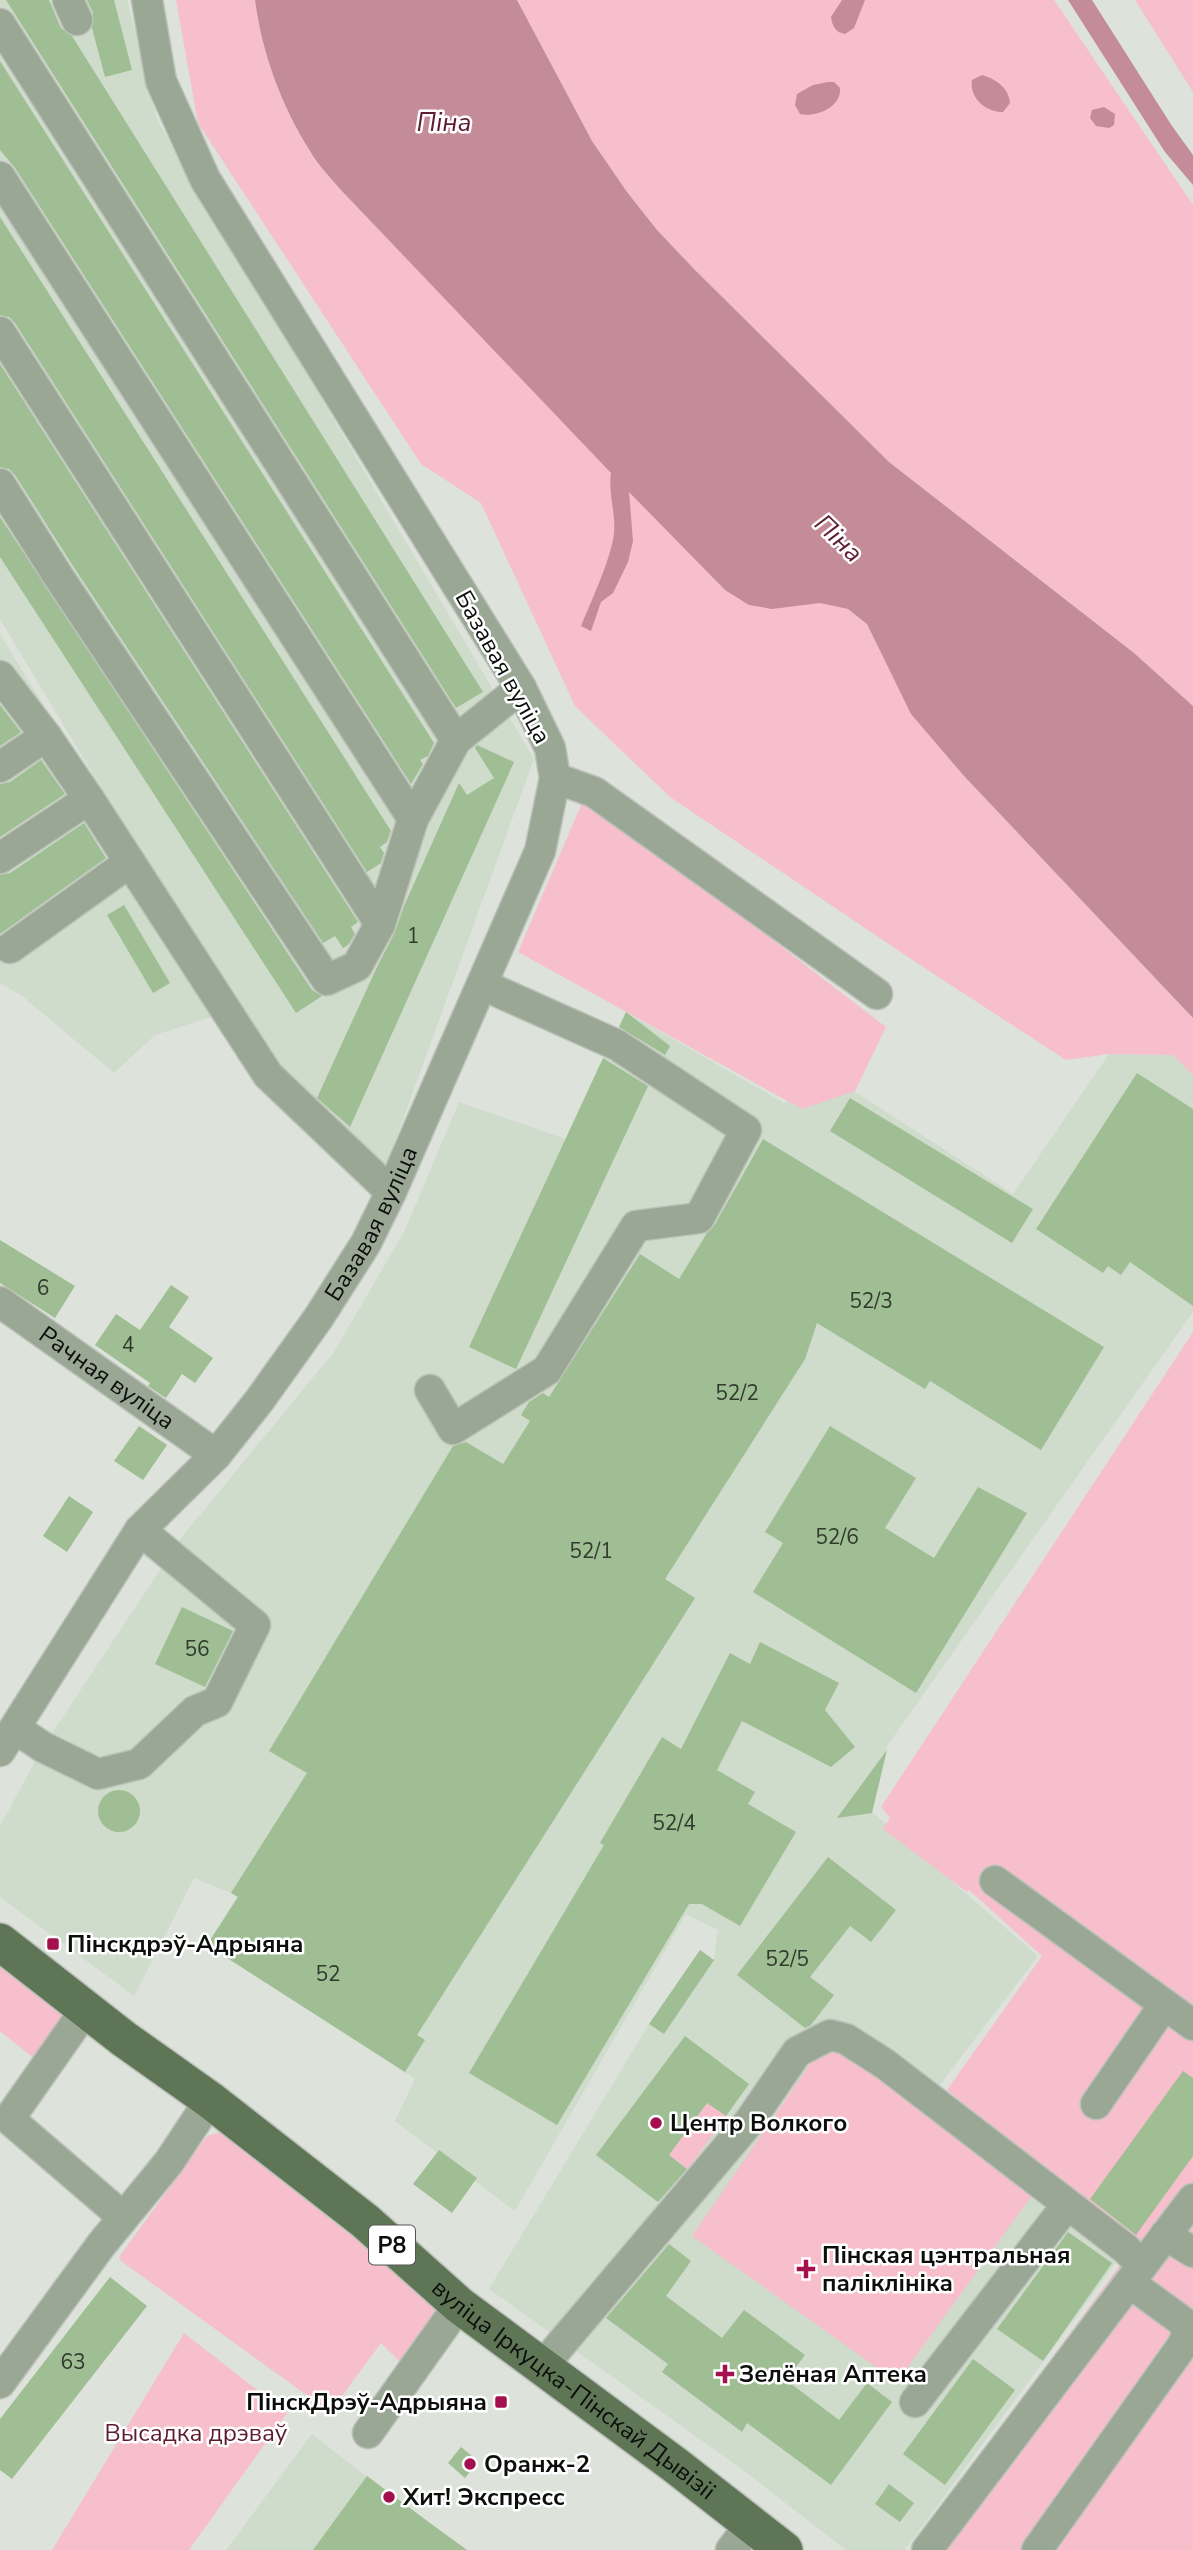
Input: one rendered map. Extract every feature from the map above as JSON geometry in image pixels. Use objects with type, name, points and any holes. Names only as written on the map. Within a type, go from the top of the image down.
[{"type":"main road","name":"вуліца Іркуцка-Пінскай Дывізіі","points":[[0,1942],[365,2221],[459,2305],[545,2367],[741,2537],[784,2550]]},
{"type":"street","name":"Базавая вуліца","points":[[147,0],[161,82],[205,179],[521,688],[550,748],[555,778],[540,851],[483,985],[366,1243],[319,1317],[259,1401],[216,1455]]},
{"type":"street","points":[[0,24],[456,740]]},
{"type":"street","points":[[0,177],[413,820]]},
{"type":"street","points":[[0,332],[380,924]]},
{"type":"street","points":[[0,484],[58,576],[327,980],[357,966],[380,924],[413,820],[456,740],[521,688]]},
{"type":"street","points":[[0,676],[89,799],[268,1075],[391,1192]]},
{"type":"street","points":[[0,767],[46,736]]},
{"type":"street","points":[[555,778],[594,792],[877,994]]},
{"type":"street","points":[[0,858],[89,799]]},
{"type":"street","points":[[10,948],[130,862]]},
{"type":"street","points":[[430,1390],[453,1429],[547,1370],[636,1226],[699,1218],[746,1130],[617,1045],[483,985]]},
{"type":"street","name":"Рачная вуліца","points":[[0,1302],[216,1455]]},
{"type":"street","points":[[140,1530],[255,1625],[217,1702],[195,1711],[139,1763],[98,1774],[43,1748],[8,1740],[140,1530],[216,1455]]},
{"type":"street","points":[[995,1881],[1193,2025]]},
{"type":"street","points":[[1096,2104],[1164,2005]]},
{"type":"street","points":[[86,2009],[9,2119],[124,2217]]},
{"type":"street","points":[[545,2367],[556,2350],[749,2122],[797,2052],[830,2035],[846,2039],[885,2064],[1126,2249],[1136,2274],[1182,2321],[1188,2333],[1182,2346],[1037,2550]]},
{"type":"street","points":[[0,2384],[101,2245],[169,2162],[210,2100]]},
{"type":"street","points":[[929,2549],[1193,2199]]},
{"type":"street","points":[[915,2402],[1067,2205]]},
{"type":"street","points":[[1166,2235],[1193,2252]]},
{"type":"street","points":[[368,2433],[459,2305]]},
{"type":"shaded area","points":[[0,0],[127,0],[157,120],[534,759],[386,1166],[294,1109],[0,619]]},
{"type":"shaded area","points":[[0,634],[230,1011],[155,1035],[114,1073],[22,996],[0,983]]},
{"type":"shaded area","points":[[626,1012],[784,1103],[837,1080],[1013,1194],[1109,1054],[1173,1055],[1193,1075],[1193,1312],[887,1746],[872,1812],[1038,1956],[936,2090],[1126,2249],[905,2550],[846,2550],[743,2470],[489,2289],[649,2024],[714,1959],[718,1930],[686,1914],[515,2211],[395,2121],[415,2079],[207,1945],[237,1897],[231,1893],[194,1878],[134,1996],[0,1897],[0,1826],[43,1747],[181,1538],[334,1352],[405,1230],[459,1102],[566,1139]]},
{"type":"shaded area","points":[[312,2434],[461,2550],[226,2550]]},
{"type":"green space","points":[[176,0],[255,0],[262,40],[274,78],[290,116],[320,166],[725,590],[796,606],[820,602],[848,609],[867,624],[912,714],[964,776],[1193,1018],[1193,1075],[1173,1055],[1109,1054],[1066,1060],[670,797],[575,706],[481,503],[421,464],[198,123]]},
{"type":"green space","points":[[517,0],[1054,0],[1193,205],[1193,706],[1134,653],[889,462],[694,269],[657,230],[592,141]]},
{"type":"green space","points":[[1135,0],[1193,0],[1193,92]]},
{"type":"green space","points":[[585,796],[886,1027],[855,1091],[802,1109],[518,952]]},
{"type":"green space","points":[[1193,1332],[1193,2550],[911,2550],[1136,2243],[947,2090],[1042,1956],[969,1890],[967,1892],[883,1829],[890,1818],[881,1807]]},
{"type":"green space","points":[[0,1965],[61,2013],[63,2024],[36,2060],[0,2031]]},
{"type":"green space","points":[[830,2035],[1033,2194],[897,2382],[692,2236]]},
{"type":"green space","points":[[707,2103],[726,2116],[688,2169],[669,2155]]},
{"type":"green space","points":[[222,2132],[445,2311],[399,2361],[381,2343],[330,2412],[119,2257],[207,2136]]},
{"type":"green space","name":"Высадка дрэваў","points":[[184,2333],[287,2413],[189,2550],[52,2550]]},
{"type":"water","name":"Піна","points":[[255,0],[517,0],[592,141],[657,230],[694,269],[889,462],[1134,653],[1193,706],[1193,1018],[964,776],[911,714],[867,624],[848,609],[820,603],[772,609],[749,605],[725,590],[629,492],[633,541],[628,562],[613,593],[601,602],[591,631],[581,626],[612,543],[614,525],[611,473],[340,189],[317,161],[290,115],[274,78],[262,39]]},
{"type":"water","points":[[842,0],[865,0],[854,28],[845,34],[835,28],[831,17]]},
{"type":"water","points":[[1068,0],[1092,0],[1193,155],[1193,185],[1165,152]]},
{"type":"water","points":[[982,75],[997,82],[1007,93],[1010,103],[1003,112],[985,107],[973,93],[972,80]]},
{"type":"water","points":[[834,82],[840,88],[837,101],[820,113],[800,114],[795,105],[797,94],[813,85]]},
{"type":"water","points":[[1104,107],[1115,114],[1114,125],[1109,128],[1096,126],[1090,118],[1092,110]]},
{"type":"building","points":[[6,0],[49,0],[61,28],[72,36],[483,692],[456,708]]},
{"type":"building","points":[[87,0],[114,0],[132,70],[105,77],[92,28],[93,13]]},
{"type":"building","points":[[0,61],[434,743],[428,756],[420,760],[423,764],[411,784],[15,168],[0,150]]},
{"type":"building","points":[[0,217],[391,831],[387,842],[380,847],[384,853],[381,863],[367,872],[15,323],[9,317],[0,315]]},
{"type":"building","points":[[0,364],[358,922],[351,927],[355,934],[343,948],[335,936],[323,943],[15,475],[9,469],[0,467]]},
{"type":"building","points":[[0,517],[312,990],[322,996],[296,1013],[0,557]]},
{"type":"building","points":[[0,705],[21,732],[0,746]]},
{"type":"building","points":[[477,745],[514,762],[350,1127],[317,1098],[395,932],[459,783],[467,795],[494,778],[475,748]]},
{"type":"building","points":[[41,760],[65,794],[0,837],[0,784],[10,782]]},
{"type":"building","points":[[84,823],[106,858],[0,934],[0,875],[10,873]]},
{"type":"building","points":[[124,905],[170,983],[153,993],[107,915]]},
{"type":"building","points":[[626,1012],[670,1046],[665,1055],[619,1027]]},
{"type":"building","points":[[603,1058],[648,1086],[516,1369],[469,1347]]},
{"type":"building","points":[[1137,1073],[1193,1109],[1193,1306],[1130,1262],[1121,1275],[1108,1266],[1103,1273],[1036,1229]]},
{"type":"building","points":[[850,1098],[1033,1209],[1012,1243],[830,1131]]},
{"type":"building","points":[[763,1139],[1104,1347],[1041,1450],[930,1381],[925,1389],[817,1323],[805,1359],[665,1579],[695,1598],[417,2035],[425,2040],[405,2072],[207,1945],[238,1897],[231,1893],[307,1773],[269,1751],[453,1446],[466,1442],[503,1464],[530,1421],[521,1415],[529,1402],[543,1393],[549,1397],[640,1254],[679,1279],[714,1226]]},
{"type":"building","points":[[0,1240],[75,1286],[55,1318],[0,1283]]},
{"type":"building","points":[[171,1285],[189,1297],[169,1327],[213,1358],[195,1383],[182,1374],[166,1398],[148,1386],[150,1383],[95,1345],[116,1314],[140,1330]]},
{"type":"building","points":[[139,1426],[167,1445],[143,1480],[114,1461]]},
{"type":"building","points":[[830,1426],[916,1478],[885,1528],[934,1558],[978,1487],[1027,1513],[916,1693],[753,1592],[783,1543],[765,1532]]},
{"type":"building","points":[[69,1496],[93,1512],[67,1552],[43,1536]]},
{"type":"building","points":[[182,1607],[233,1631],[205,1687],[155,1664]]},
{"type":"building","points":[[760,1642],[839,1683],[825,1710],[855,1747],[831,1767],[742,1721],[717,1770],[755,1792],[748,1804],[796,1832],[740,1926],[702,1904],[689,1904],[557,2125],[469,2073],[604,1845],[600,1843],[662,1737],[681,1749],[730,1653],[750,1664]]},
{"type":"building","points":[[887,1750],[872,1813],[837,1818]]},
{"type":"building","points":[[119,1790],[134,1796],[140,1811],[134,1826],[119,1832],[104,1826],[98,1811],[104,1796]]},
{"type":"building","points":[[828,1857],[896,1910],[871,1942],[850,1926],[810,1977],[834,1995],[811,2025],[805,2028],[737,1975]]},
{"type":"building","points":[[700,1950],[714,1960],[664,2034],[649,2024]]},
{"type":"building","name":"Центр Волкого","points":[[685,2036],[749,2084],[726,2116],[707,2103],[669,2155],[687,2169],[658,2202],[596,2155]]},
{"type":"building","points":[[1183,2071],[1193,2078],[1193,2156],[1136,2235],[1090,2199]]},
{"type":"building","points":[[439,2150],[477,2178],[452,2213],[413,2184]]},
{"type":"building","points":[[1068,2232],[1112,2263],[1043,2361],[997,2329]]},
{"type":"building","points":[[669,2244],[691,2261],[666,2296],[722,2338],[744,2310],[805,2355],[786,2380],[839,2420],[867,2383],[892,2402],[831,2485],[747,2423],[742,2432],[662,2372],[668,2364],[606,2318]]},
{"type":"building","points":[[110,2277],[147,2306],[12,2479],[0,2470],[0,2419]]},
{"type":"building","points":[[973,2359],[1015,2390],[945,2485],[903,2454]]},
{"type":"building","points":[[461,2447],[478,2461],[465,2478],[448,2463]]},
{"type":"building","points":[[367,2476],[430,2523],[467,2550],[313,2550]]},
{"type":"building","points":[[889,2484],[914,2503],[900,2522],[875,2504]]},
{"type":"place","name":"Пінскдрэў-Адрыяна","points":[[53,1944]]},
{"type":"place","name":"Центр Волкого","points":[[656,2123]]},
{"type":"place","name":"Пінская цэнтральная паліклініка","points":[[806,2269]]},
{"type":"place","name":"Зелёная Аптека","points":[[725,2374]]},
{"type":"place","name":"ПінскДрэў-Адрыяна","points":[[501,2402]]},
{"type":"place","name":"Оранж-2","points":[[470,2464]]},
{"type":"place","name":"Хит! Экспресс","points":[[389,2497]]}]
